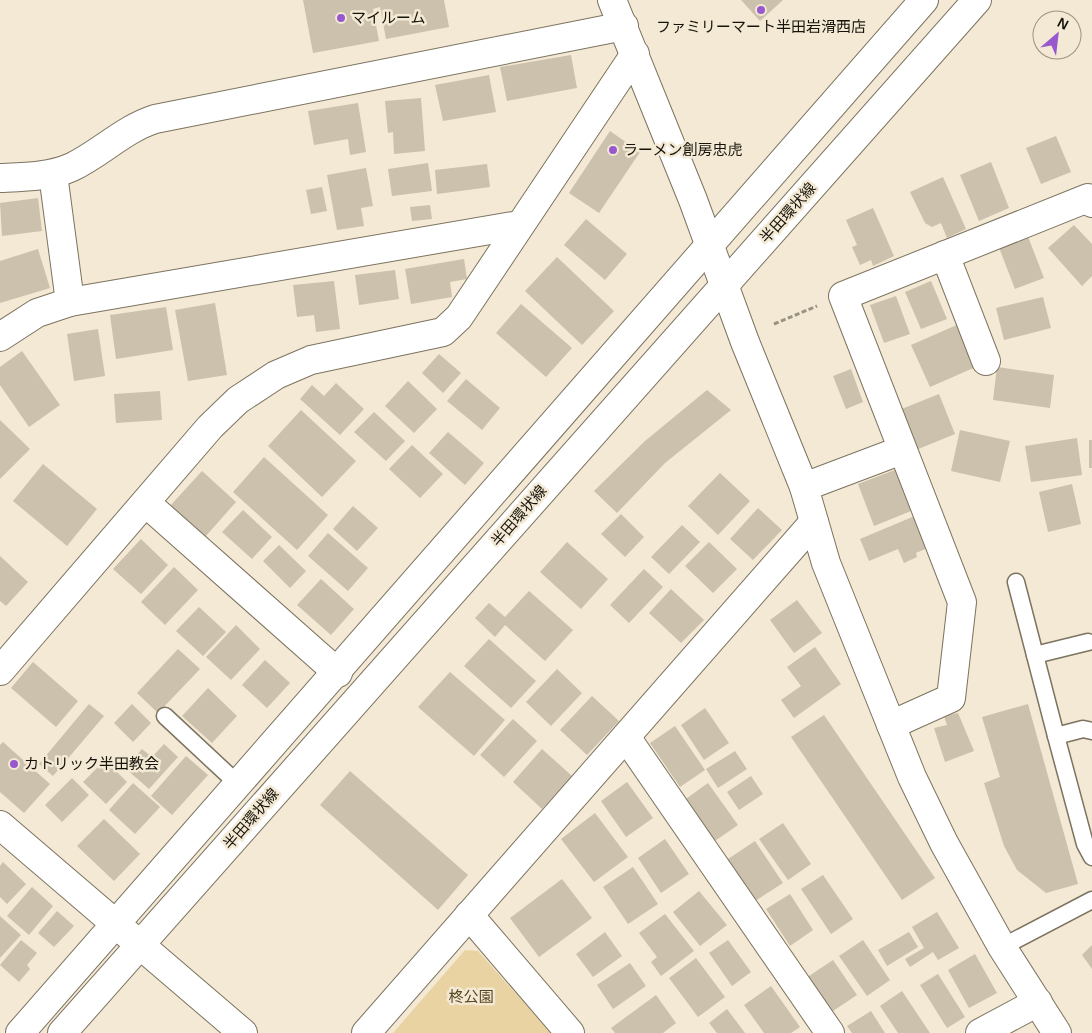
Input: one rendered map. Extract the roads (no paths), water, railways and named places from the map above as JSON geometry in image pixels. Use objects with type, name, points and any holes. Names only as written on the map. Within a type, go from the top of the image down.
[{"type":"street","points":[[612,0],[624,26],[804,487],[826,563],[912,776],[944,843],[1002,947],[1057,1033]]},
{"type":"street","name":"半田環状線","points":[[20,1033],[338,673],[924,0]]},
{"type":"street","name":"半田環状線","points":[[62,1033],[724,283],[977,0]]},
{"type":"street","points":[[0,178],[53,174],[73,167],[138,124],[155,119],[624,26]]},
{"type":"street","points":[[0,671],[210,427],[238,400],[276,375],[311,360],[443,332],[459,317],[635,54]]},
{"type":"street","points":[[53,174],[70,302]]},
{"type":"street","points":[[892,725],[951,698],[962,602],[843,296],[1088,198],[1092,203]]},
{"type":"street","points":[[0,337],[38,313],[70,302],[519,225]]},
{"type":"street","points":[[946,255],[986,361]]},
{"type":"street","points":[[804,487],[902,450]]},
{"type":"street","points":[[146,502],[338,673]]},
{"type":"street","points":[[366,1033],[814,522]]},
{"type":"street","points":[[626,737],[830,1033]]},
{"type":"street","points":[[0,825],[117,923],[242,1033]]},
{"type":"street","points":[[469,915],[570,1033]]},
{"type":"street","points":[[980,1033],[1038,1002]]},
{"type":"lane","points":[[1016,582],[1085,844],[1092,857]]},
{"type":"lane","points":[[1035,655],[1088,642]]},
{"type":"lane","points":[[165,716],[239,784]]},
{"type":"lane","points":[[1056,736],[1083,730],[1092,731]]},
{"type":"lane","points":[[1002,947],[1092,900]]},
{"type":"place","name":"ファミリーマート半田岩滑西店","points":[[761,10]]},
{"type":"place","name":"マイルーム","points":[[341,18]]},
{"type":"place","name":"ラーメン創房忠虎","points":[[613,150]]},
{"type":"place","name":"カトリック半田教会","points":[[14,764]]},
{"type":"park label","name":"柊公園","points":[[471,997]]}]
